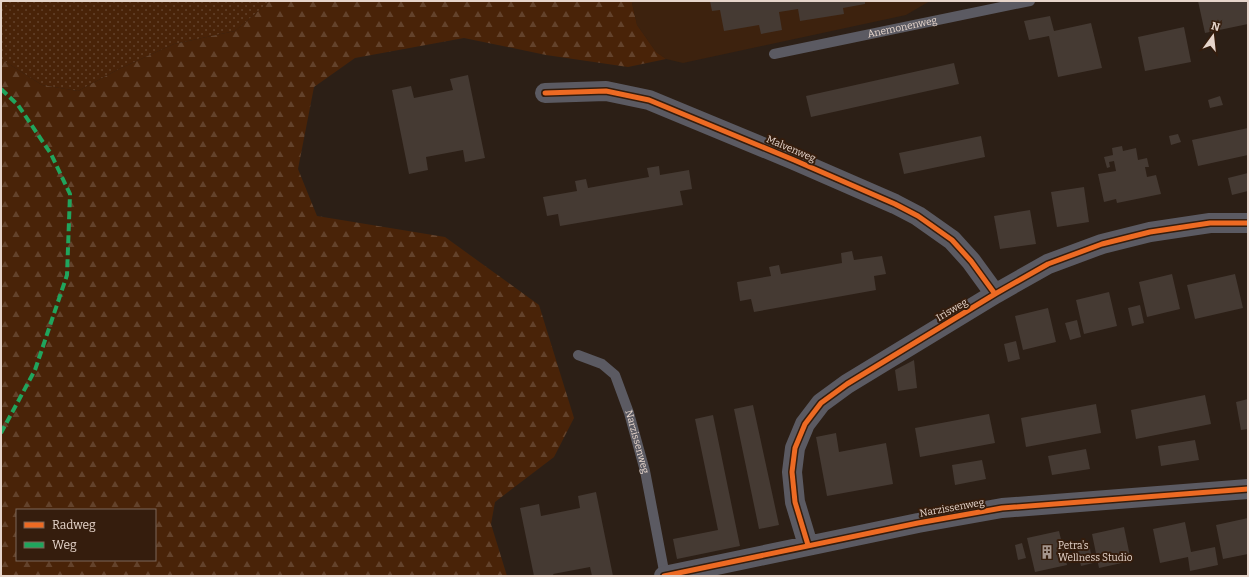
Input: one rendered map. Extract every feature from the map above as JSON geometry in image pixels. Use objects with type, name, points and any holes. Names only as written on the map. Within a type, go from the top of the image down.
[{"type":"street","name":"Malvenweg","points":[[545,93],[606,91],[649,100],[895,204],[918,216],[952,240],[971,261],[995,294]]},
{"type":"street","name":"Irisweg","points":[[808,545],[795,502],[792,472],[795,448],[805,424],[821,403],[847,384],[995,294],[1048,264],[1102,244],[1150,232],[1210,223],[1248,223]]},
{"type":"street","name":"Narzissenweg","points":[[664,576],[808,545],[1002,508],[1248,489]]},
{"type":"lane","name":"Anemonenweg","points":[[774,54],[1030,1]]},
{"type":"lane","name":"Narzissenweg","points":[[578,355],[602,364],[615,375],[629,412],[645,471],[664,576]]},
{"type":"shaded area","points":[[634,1],[930,1],[906,15],[683,63],[666,59],[656,52],[637,25],[632,3]]},
{"type":"green space","points":[[1,1],[270,1],[235,31],[174,44],[119,69],[78,91],[42,85],[1,59]]},
{"type":"green space","points":[[270,1],[634,1],[632,3],[637,25],[656,52],[666,59],[628,67],[546,55],[464,38],[355,58],[314,87],[298,169],[317,216],[445,237],[539,305],[574,418],[554,457],[495,502],[491,524],[507,576],[1,576],[1,59],[42,85],[78,91],[119,69],[174,44],[235,31]]},
{"type":"building","points":[[710,1],[865,1],[865,4],[843,8],[844,14],[800,21],[798,9],[779,12],[782,30],[761,34],[759,25],[724,31],[720,10],[712,11]]},
{"type":"building","points":[[1198,1],[1247,1],[1248,24],[1205,33]]},
{"type":"building","points":[[1050,16],[1054,31],[1091,23],[1102,68],[1058,77],[1049,36],[1029,40],[1024,21]]},
{"type":"building","points":[[1184,27],[1191,62],[1145,71],[1138,37]]},
{"type":"building","points":[[954,63],[959,84],[811,117],[806,96]]},
{"type":"building","points":[[468,75],[485,158],[465,162],[463,150],[426,157],[428,170],[409,174],[392,90],[411,86],[414,98],[453,90],[450,79]]},
{"type":"building","points":[[1220,96],[1223,105],[1210,108],[1208,100]]},
{"type":"building","points":[[1248,128],[1248,155],[1198,166],[1192,140]]},
{"type":"building","points":[[1178,134],[1181,142],[1171,145],[1169,136]]},
{"type":"building","points":[[981,136],[985,157],[904,174],[899,153]]},
{"type":"building","points":[[1122,146],[1123,151],[1136,148],[1138,160],[1147,158],[1149,167],[1145,167],[1147,177],[1156,175],[1161,194],[1117,203],[1116,199],[1104,202],[1098,174],[1116,171],[1114,161],[1109,162],[1110,167],[1107,168],[1104,157],[1113,155],[1112,148]]},
{"type":"building","points":[[659,166],[660,175],[689,170],[692,189],[680,191],[683,205],[560,226],[558,214],[547,216],[543,197],[577,191],[575,181],[586,179],[588,188],[649,177],[647,168]]},
{"type":"building","points":[[1248,173],[1248,191],[1232,195],[1228,178]]},
{"type":"building","points":[[1084,187],[1089,222],[1057,227],[1051,192]]},
{"type":"building","points":[[1030,210],[1036,244],[1000,249],[994,216]]},
{"type":"building","points":[[852,251],[854,260],[882,256],[886,274],[874,276],[876,290],[754,312],[751,299],[740,301],[737,282],[771,276],[769,267],[779,265],[781,274],[842,263],[841,253]]},
{"type":"building","points":[[1172,274],[1180,309],[1147,317],[1139,282]]},
{"type":"building","points":[[1235,274],[1243,308],[1195,319],[1187,285]]},
{"type":"building","points":[[1109,292],[1117,326],[1084,334],[1076,300]]},
{"type":"building","points":[[1140,305],[1144,323],[1132,326],[1128,308]]},
{"type":"building","points":[[1048,308],[1056,342],[1023,350],[1015,316]]},
{"type":"building","points":[[1077,320],[1081,337],[1070,340],[1065,323]]},
{"type":"building","points":[[1016,341],[1020,359],[1008,362],[1004,344]]},
{"type":"building","points":[[914,360],[917,388],[898,391],[895,370]]},
{"type":"building","points":[[1205,395],[1211,424],[1136,439],[1131,410]]},
{"type":"building","points":[[1248,399],[1248,429],[1241,430],[1236,402]]},
{"type":"building","points":[[1096,404],[1101,433],[1026,447],[1021,418]]},
{"type":"building","points":[[753,405],[779,525],[759,529],[734,409]]},
{"type":"building","points":[[989,414],[995,443],[920,457],[915,428]]},
{"type":"building","points":[[713,415],[740,546],[677,559],[673,539],[718,530],[695,419]]},
{"type":"building","points":[[836,433],[839,452],[886,443],[893,484],[827,496],[816,437]]},
{"type":"building","points":[[1195,440],[1199,460],[1161,466],[1158,446]]},
{"type":"building","points":[[1086,449],[1090,469],[1052,475],[1048,456]]},
{"type":"building","points":[[982,460],[986,479],[955,485],[952,465]]},
{"type":"building","points":[[596,492],[613,576],[592,576],[590,567],[553,574],[554,576],[534,576],[520,508],[539,504],[541,516],[580,508],[578,496]]},
{"type":"building","points":[[1248,518],[1248,554],[1223,559],[1216,525]]},
{"type":"building","points":[[1185,522],[1191,552],[1215,547],[1218,565],[1190,571],[1188,557],[1160,563],[1153,529]]},
{"type":"building","points":[[1124,527],[1131,561],[1099,568],[1092,534]]},
{"type":"building","name":"Petra's Wellness Studio","points":[[1059,531],[1067,565],[1035,572],[1027,538]]},
{"type":"building","points":[[1022,543],[1026,558],[1018,560],[1015,545]]},
{"type":"building","points":[[1089,544],[1093,563],[1081,566],[1077,547]]},
{"type":"marked path","points":[[1,89],[18,105],[51,154],[70,194],[67,275],[35,370],[1,433]]},
{"type":"cycle path","points":[[545,93],[606,91],[649,100],[895,204],[918,216],[952,240],[971,261],[995,294]]},
{"type":"cycle path","points":[[808,545],[795,502],[792,472],[795,448],[805,424],[821,403],[847,384],[995,294],[1048,264],[1102,244],[1150,232],[1210,223],[1248,223]]},
{"type":"cycle path","points":[[664,576],[918,523],[1002,508],[1248,489]]},
{"type":"place","name":"Petra's Wellness Studio","points":[[1047,552]]}]
